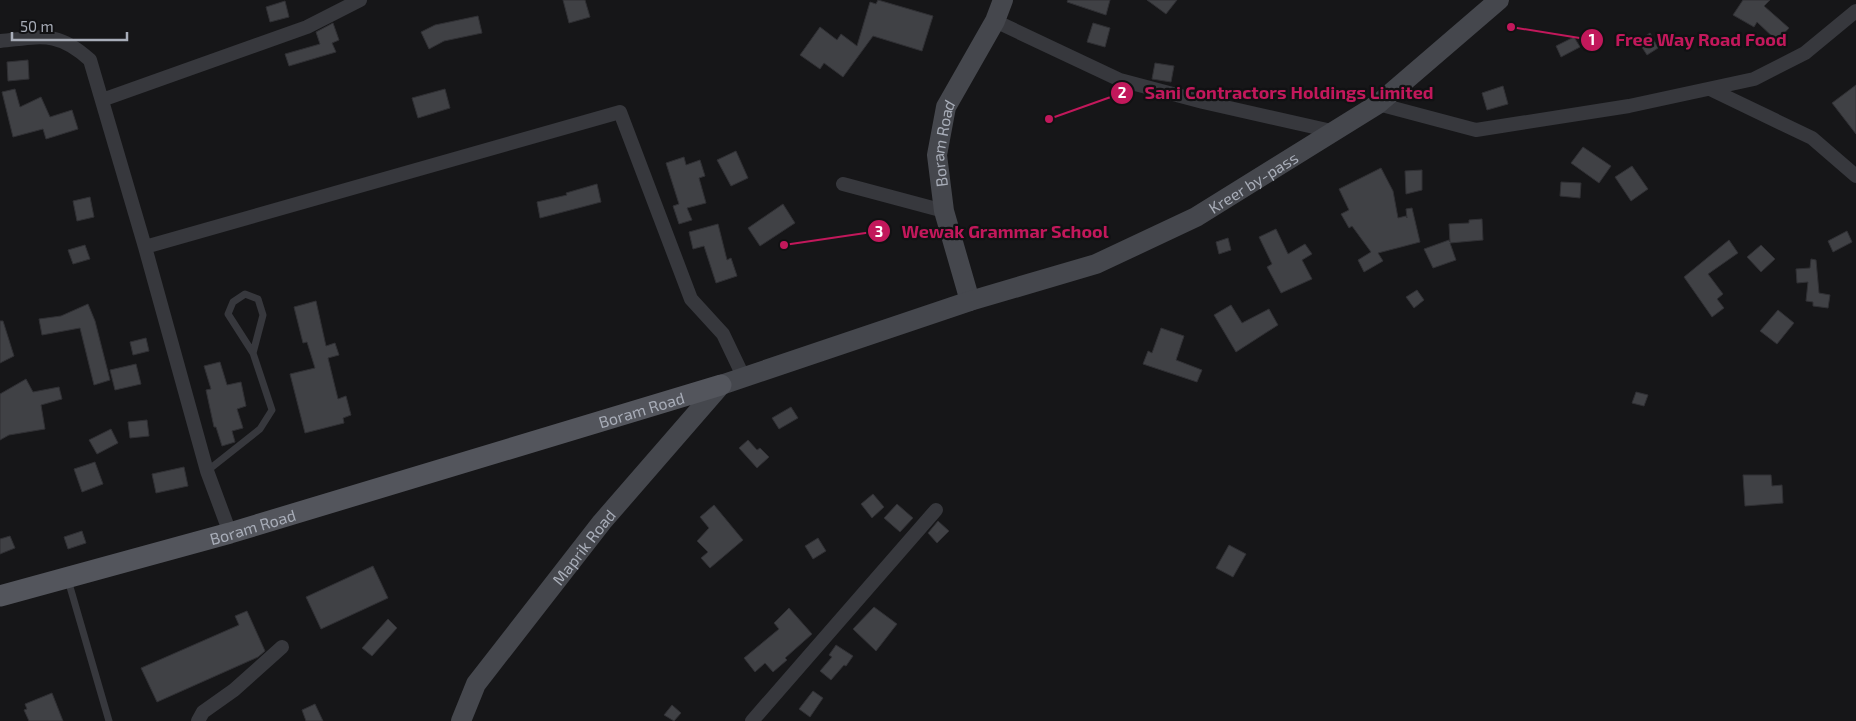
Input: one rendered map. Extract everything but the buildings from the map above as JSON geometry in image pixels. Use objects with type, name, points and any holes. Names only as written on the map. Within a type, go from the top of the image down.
[{"type":"main road","name":"Boram Road","points":[[0,596],[230,533],[721,385],[970,302],[944,211],[937,155],[946,107],[995,22],[1003,0]]},
{"type":"main road","name":"Kreer by-pass","points":[[970,302],[1096,264],[1196,217],[1336,132],[1378,104],[1499,0]]},
{"type":"main road","name":"Maprik Road","points":[[461,721],[476,684],[602,522],[721,385]]},
{"type":"street","points":[[102,100],[307,27],[360,0]]},
{"type":"street","points":[[1378,104],[1476,130],[1629,106],[1754,80],[1805,53],[1856,11]]},
{"type":"street","points":[[995,22],[1120,80],[1202,102],[1336,132]]},
{"type":"street","points":[[0,41],[52,36],[74,45],[90,60],[145,247],[207,471],[230,533]]},
{"type":"street","points":[[1710,89],[1812,138],[1856,176]]},
{"type":"street","points":[[145,247],[620,112],[691,299],[722,334],[744,378]]},
{"type":"street","points":[[843,184],[944,211]]},
{"type":"street","points":[[752,721],[936,510]]},
{"type":"street","points":[[198,721],[203,712],[234,690],[282,647]]},
{"type":"lane","points":[[207,471],[260,429],[272,410],[253,353],[228,314],[233,302],[245,294],[258,299],[263,315],[253,353]]},
{"type":"lane","points":[[67,577],[109,721]]},
{"type":"place","name":"Free Way Road Food","points":[[1511,27]]},
{"type":"place","name":"Sani Contractors Holdings Limited","points":[[1049,119]]},
{"type":"place","name":"Wewak Grammar School","points":[[784,245]]}]
